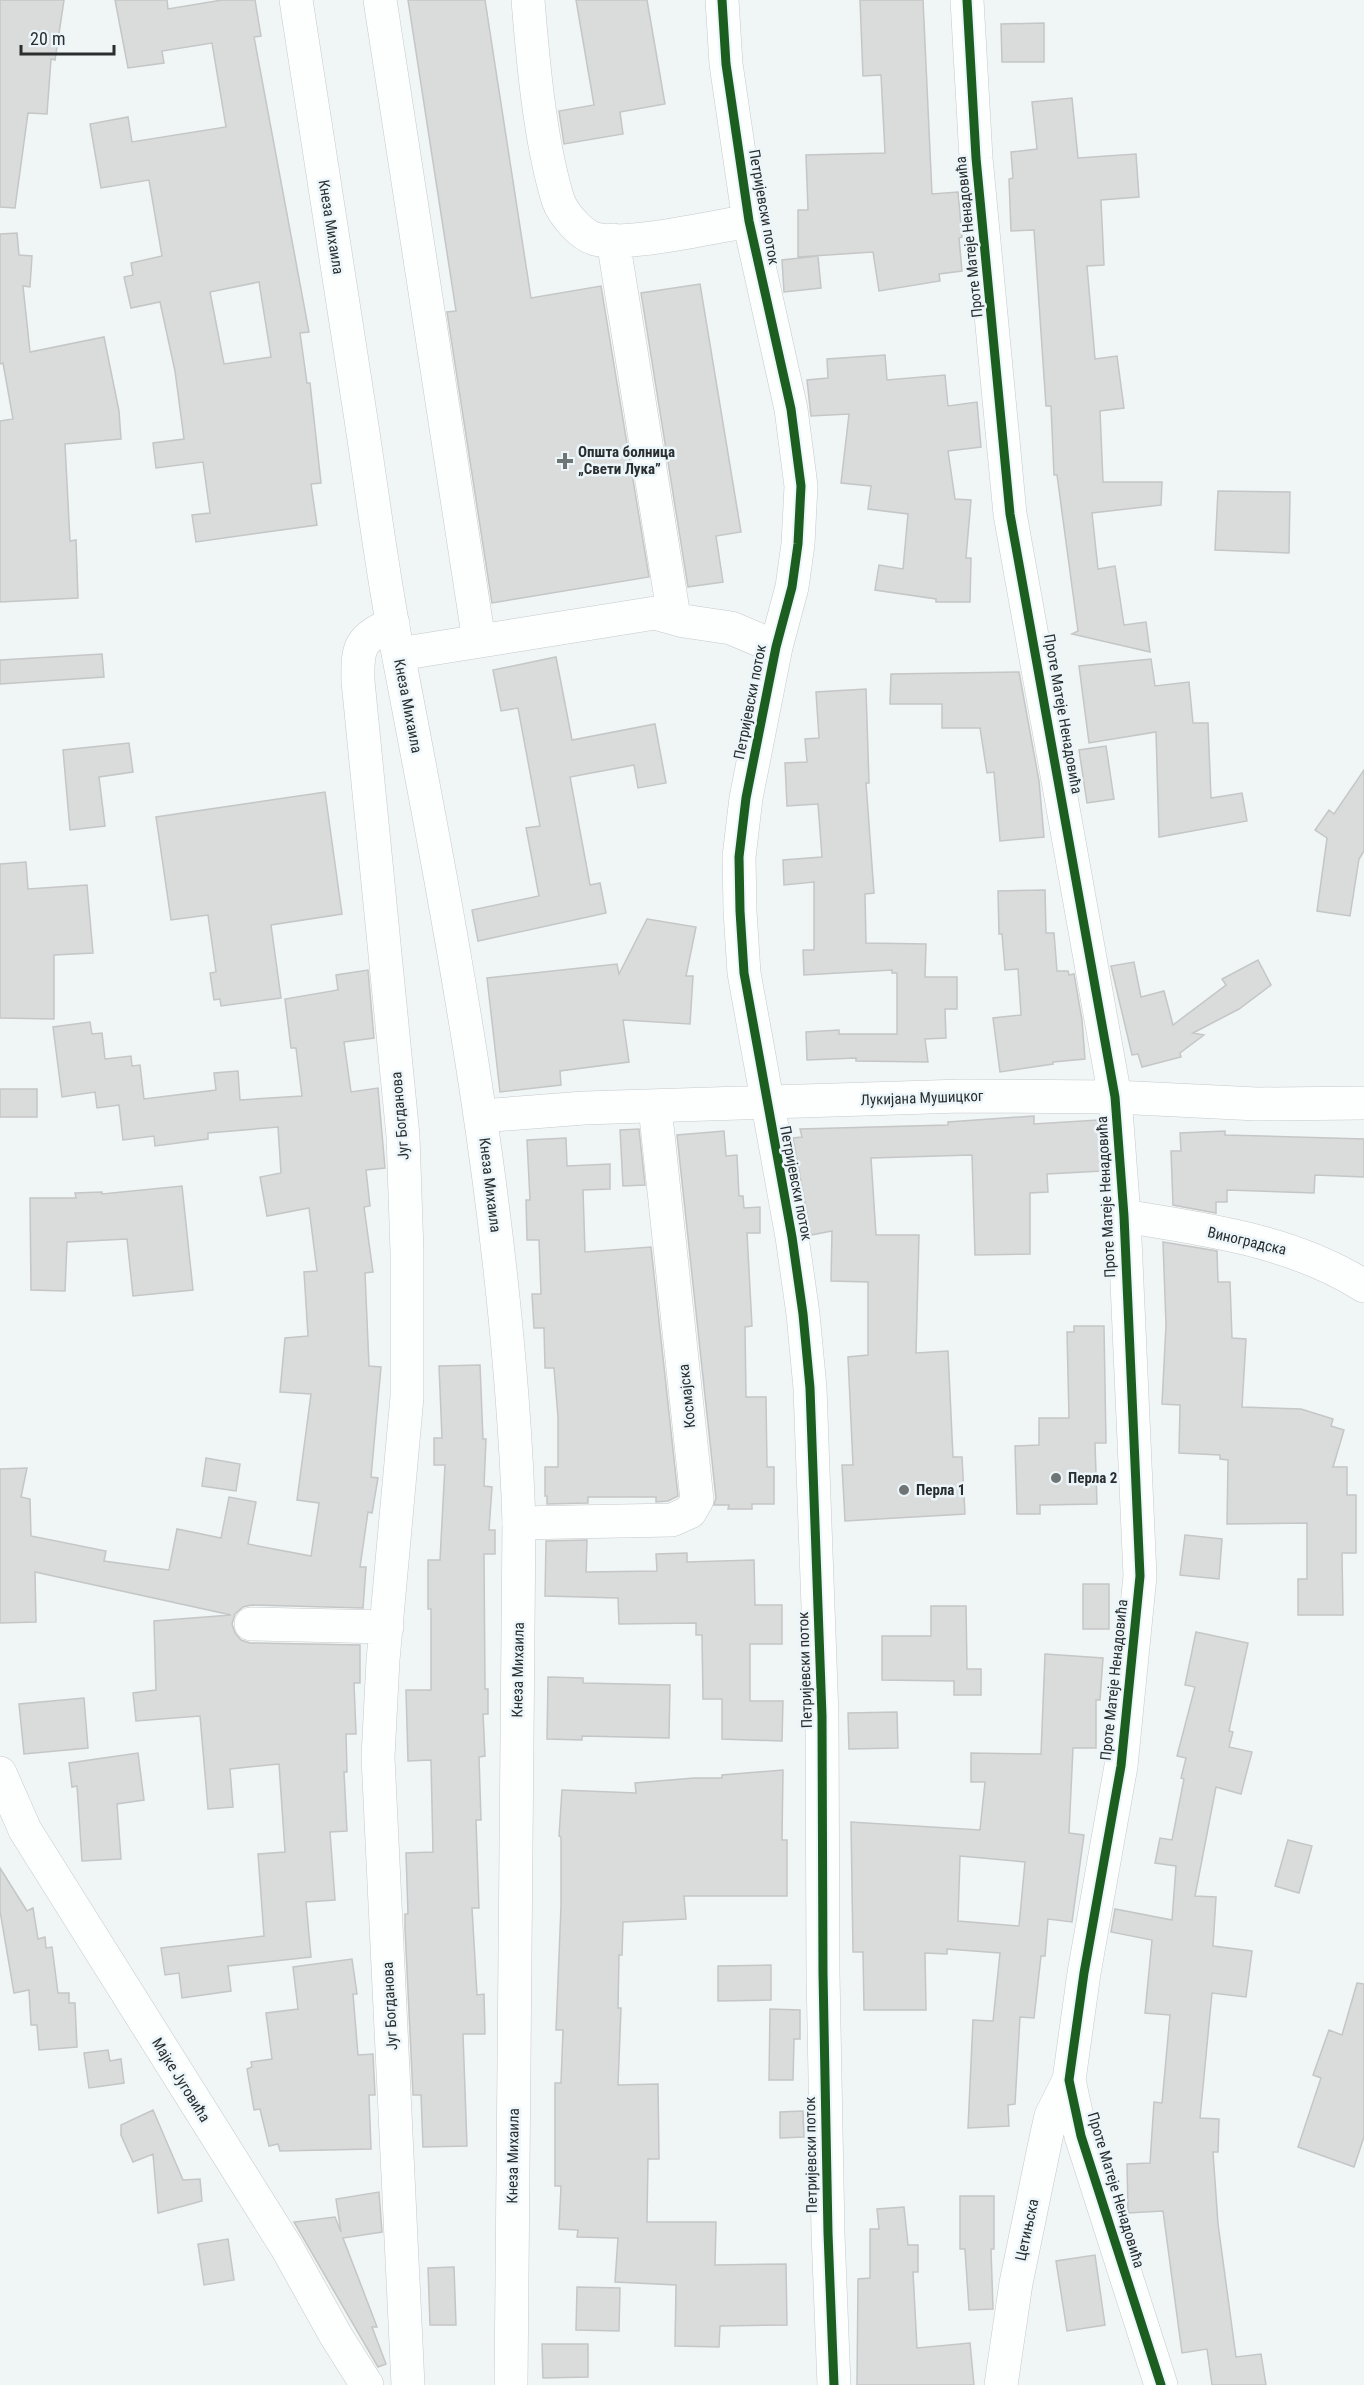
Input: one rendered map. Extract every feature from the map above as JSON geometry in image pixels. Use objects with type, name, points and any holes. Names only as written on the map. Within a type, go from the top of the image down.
[{"type":"street","name":"Кнеза Михаила","points":[[296,0],[396,639],[481,1116],[511,1371],[519,1523],[512,2385]]},
{"type":"street","points":[[380,0],[479,641]]},
{"type":"street","points":[[528,0],[544,137],[559,202],[584,236],[597,240],[633,239],[749,221]]},
{"type":"street","name":"Петријевски поток","points":[[722,0],[726,64],[749,221],[791,409],[801,486],[798,544],[792,587],[776,647],[746,798],[739,857],[744,974],[765,1104],[792,1237],[803,1314],[810,1388],[822,1716],[824,2044],[834,2385]]},
{"type":"street","name":"Проте Матеје Ненадовића","points":[[967,0],[976,158],[1010,514],[1064,802],[1115,1097],[1124,1216],[1140,1576],[1121,1766],[1084,1973],[1069,2080],[1081,2136],[1161,2385]]},
{"type":"street","points":[[613,240],[674,616]]},
{"type":"street","name":"Југ Богданова","points":[[408,2385],[378,1757],[407,1397],[403,1136],[357,655],[372,632],[396,639],[479,641],[655,613],[674,616],[684,621],[731,628],[776,647]]},
{"type":"street","name":"Лукијана Мушицког","points":[[481,1116],[585,1108],[962,1096],[1115,1097],[1257,1104],[1364,1103]]},
{"type":"street","name":"Космајска","points":[[519,1523],[672,1520],[690,1512],[697,1500],[655,1107]]},
{"type":"street","name":"Виноградска","points":[[1124,1216],[1274,1244],[1336,1269],[1364,1286]]},
{"type":"street","points":[[251,1624],[387,1627]]},
{"type":"street","name":"Мајке Југовића","points":[[0,1773],[25,1830],[287,2248],[367,2385]]},
{"type":"street","name":"Цетињска","points":[[1002,2385],[1016,2283],[1048,2127],[1055,2106],[1069,2080]]},
{"type":"building","points":[[0,0],[64,0],[55,60],[51,59],[47,114],[28,113],[15,208],[0,207]]},
{"type":"building","points":[[115,0],[167,0],[168,9],[222,0],[255,0],[261,36],[254,37],[309,332],[300,333],[307,383],[310,383],[321,483],[311,484],[317,525],[196,542],[192,515],[210,513],[203,462],[156,468],[153,443],[184,439],[175,371],[160,302],[131,308],[124,277],[133,275],[131,263],[162,256],[149,180],[101,188],[90,124],[128,117],[132,142],[226,127],[212,43],[162,51],[164,63],[128,68]],"holes":[[[259,282],[271,357],[224,364],[210,292]]]},
{"type":"building","points":[[408,0],[485,0],[531,298],[601,286],[649,577],[492,603],[447,312],[456,311]]},
{"type":"building","points":[[576,0],[647,0],[665,104],[620,112],[623,134],[564,144],[559,111],[594,105]]},
{"type":"building","points":[[860,0],[923,0],[932,194],[958,192],[962,237],[959,238],[962,271],[939,274],[940,281],[879,291],[873,252],[798,257],[798,210],[808,210],[806,155],[885,153],[881,75],[863,76]]},
{"type":"building","points":[[1044,23],[1044,62],[1002,62],[1001,24]]},
{"type":"building","points":[[1072,98],[1078,158],[1136,154],[1139,197],[1101,200],[1104,265],[1087,266],[1095,359],[1117,356],[1124,408],[1100,411],[1103,482],[1162,482],[1161,505],[1092,513],[1098,569],[1115,566],[1124,625],[1146,622],[1150,652],[1072,634],[1078,631],[1057,475],[1054,475],[1051,406],[1046,406],[1034,230],[1011,231],[1009,179],[1013,178],[1011,152],[1037,149],[1032,102]]},
{"type":"building","points":[[17,233],[19,255],[32,256],[30,287],[23,286],[30,352],[104,337],[119,411],[121,439],[65,444],[70,541],[76,540],[78,598],[0,602],[0,421],[13,419],[3,363],[0,364],[0,234]]},
{"type":"building","points":[[818,256],[821,288],[784,292],[782,260]]},
{"type":"building","points":[[700,284],[741,532],[716,536],[723,582],[688,587],[641,293]]},
{"type":"building","points":[[885,355],[887,380],[945,375],[948,406],[977,402],[981,447],[948,451],[955,499],[971,500],[966,558],[971,558],[970,602],[936,602],[936,599],[875,590],[879,565],[903,569],[908,514],[868,509],[871,486],[841,483],[849,414],[811,416],[807,380],[828,378],[827,359]]},
{"type":"building","points":[[1218,491],[1290,492],[1289,553],[1215,550]]},
{"type":"building","points":[[102,654],[104,677],[0,684],[0,660]]},
{"type":"building","points":[[556,657],[572,740],[655,724],[666,783],[638,788],[634,765],[570,777],[590,885],[600,883],[606,913],[478,941],[472,910],[539,896],[526,828],[540,826],[518,708],[501,711],[493,670]]},
{"type":"building","points":[[1151,659],[1155,686],[1189,682],[1193,723],[1208,723],[1211,798],[1242,793],[1247,821],[1159,837],[1156,732],[1089,743],[1079,666]]},
{"type":"building","points":[[1019,672],[1039,781],[1044,837],[1000,841],[994,772],[987,773],[980,728],[942,728],[942,704],[890,704],[891,674]]},
{"type":"building","points":[[866,689],[869,783],[866,783],[874,893],[865,894],[866,943],[926,944],[925,977],[957,977],[957,1009],[945,1009],[946,1038],[925,1039],[928,1062],[856,1061],[856,1058],[807,1060],[806,1032],[839,1030],[839,1034],[897,1034],[897,973],[892,973],[892,970],[804,975],[803,950],[814,950],[814,882],[784,885],[783,860],[822,857],[818,804],[787,806],[785,763],[807,762],[805,739],[819,738],[816,692]]},
{"type":"building","points":[[129,743],[133,772],[99,777],[105,826],[70,830],[63,750]]},
{"type":"building","points":[[1106,746],[1114,799],[1087,803],[1079,750]]},
{"type":"building","points":[[1364,770],[1364,851],[1359,859],[1350,916],[1317,911],[1327,838],[1315,830],[1329,810],[1334,814]]},
{"type":"building","points":[[325,792],[342,914],[271,925],[281,998],[221,1006],[220,999],[214,1000],[210,973],[216,972],[208,915],[171,920],[156,817]]},
{"type":"building","points":[[26,862],[28,889],[87,885],[93,953],[54,955],[54,1019],[0,1018],[0,864]]},
{"type":"building","points":[[1045,890],[1046,933],[1054,933],[1057,971],[1068,971],[1069,975],[1074,974],[1082,1020],[1085,1059],[1053,1062],[1053,1064],[1000,1072],[993,1018],[1021,1015],[1018,969],[1005,970],[1002,934],[999,934],[998,891]]},
{"type":"building","points":[[647,919],[696,927],[686,976],[693,976],[690,1024],[623,1020],[629,1062],[560,1071],[561,1085],[500,1092],[487,978],[617,964],[619,974]]},
{"type":"building","points":[[1258,960],[1271,985],[1239,1009],[1193,1033],[1204,1035],[1180,1053],[1181,1057],[1142,1067],[1138,1054],[1132,1055],[1111,966],[1134,962],[1141,997],[1164,991],[1173,1025],[1226,985],[1222,979]]},
{"type":"building","points":[[368,970],[374,1038],[344,1042],[351,1092],[378,1088],[385,1168],[366,1170],[370,1206],[364,1207],[373,1272],[365,1273],[369,1366],[381,1367],[371,1477],[378,1478],[372,1513],[368,1512],[360,1567],[366,1567],[363,1608],[251,1605],[243,1607],[235,1614],[232,1624],[241,1640],[250,1643],[360,1645],[360,1683],[354,1683],[356,1734],[346,1734],[347,1772],[344,1772],[347,1831],[330,1832],[335,1900],[306,1902],[311,1957],[228,1966],[231,1991],[182,1998],[179,1973],[165,1975],[161,1948],[264,1936],[258,1854],[285,1852],[279,1764],[230,1769],[233,1807],[208,1809],[200,1716],[136,1721],[133,1693],[156,1690],[154,1621],[231,1615],[35,1572],[36,1622],[0,1623],[0,1469],[27,1468],[21,1497],[30,1499],[31,1536],[106,1551],[104,1561],[169,1570],[177,1529],[221,1538],[229,1497],[256,1502],[248,1544],[311,1556],[319,1503],[297,1500],[311,1394],[280,1392],[285,1338],[308,1336],[304,1272],[317,1271],[309,1208],[267,1216],[260,1177],[281,1173],[278,1127],[208,1133],[208,1139],[155,1146],[154,1136],[123,1140],[119,1105],[97,1108],[95,1092],[62,1097],[53,1027],[90,1022],[92,1034],[102,1033],[105,1059],[131,1056],[132,1066],[140,1065],[144,1099],[216,1090],[214,1073],[238,1071],[240,1100],[302,1096],[296,1048],[291,1048],[285,999],[338,990],[336,975]]},
{"type":"building","points":[[0,1089],[37,1089],[37,1117],[0,1117]]},
{"type":"building","points":[[1034,1116],[1034,1124],[1098,1120],[1102,1171],[1047,1174],[1048,1192],[1030,1193],[1030,1254],[975,1255],[972,1155],[871,1158],[876,1235],[919,1235],[916,1353],[948,1351],[953,1457],[962,1457],[965,1514],[845,1521],[842,1465],[853,1465],[848,1357],[868,1355],[868,1282],[831,1281],[832,1231],[811,1235],[793,1138],[802,1137],[800,1129],[948,1125],[948,1122]]},
{"type":"building","points":[[639,1129],[645,1185],[623,1186],[620,1130]]},
{"type":"building","points":[[724,1131],[726,1156],[737,1155],[739,1196],[743,1196],[744,1208],[760,1207],[760,1233],[747,1233],[752,1326],[745,1327],[746,1397],[766,1397],[767,1467],[774,1467],[774,1504],[752,1504],[752,1509],[728,1509],[729,1505],[714,1505],[716,1498],[677,1135]]},
{"type":"building","points":[[1225,1131],[1225,1135],[1364,1139],[1364,1177],[1315,1175],[1314,1193],[1227,1190],[1227,1202],[1216,1202],[1216,1213],[1173,1205],[1171,1151],[1181,1151],[1180,1133]]},
{"type":"building","points":[[566,1138],[567,1166],[610,1164],[610,1189],[583,1190],[585,1252],[651,1247],[678,1496],[668,1501],[656,1502],[656,1497],[588,1497],[588,1503],[547,1504],[545,1467],[558,1467],[558,1417],[554,1368],[545,1368],[544,1328],[534,1328],[532,1294],[541,1294],[539,1240],[527,1240],[526,1200],[530,1200],[527,1140]]},
{"type":"building","points":[[182,1186],[193,1290],[133,1296],[127,1239],[67,1242],[65,1291],[31,1290],[30,1198],[76,1198],[75,1193],[102,1192],[102,1194]]},
{"type":"building","points":[[1163,1242],[1217,1251],[1218,1282],[1230,1282],[1232,1338],[1246,1339],[1242,1407],[1301,1409],[1333,1419],[1331,1426],[1344,1430],[1333,1467],[1347,1467],[1347,1495],[1356,1495],[1356,1553],[1342,1553],[1343,1615],[1298,1615],[1298,1579],[1307,1579],[1307,1523],[1227,1524],[1228,1460],[1220,1459],[1220,1455],[1179,1453],[1180,1405],[1162,1404],[1166,1325]]},
{"type":"building","points":[[1074,1326],[1104,1326],[1106,1443],[1095,1443],[1097,1504],[1040,1505],[1040,1514],[1017,1514],[1015,1446],[1039,1445],[1039,1418],[1069,1418],[1067,1332],[1074,1332]]},
{"type":"building","points":[[480,1365],[483,1439],[486,1439],[484,1486],[492,1487],[489,1530],[495,1530],[495,1554],[484,1554],[485,1689],[488,1689],[488,1714],[483,1714],[485,1756],[479,1757],[481,1820],[476,1820],[479,1908],[472,1908],[477,1995],[484,1994],[485,2034],[463,2034],[467,2146],[423,2147],[421,2095],[413,2095],[405,1928],[405,1914],[408,1914],[406,1853],[433,1852],[431,1760],[408,1761],[406,1690],[431,1690],[431,1609],[428,1609],[428,1560],[440,1560],[445,1465],[434,1465],[434,1438],[442,1438],[439,1366]]},
{"type":"building","points":[[206,1458],[240,1464],[236,1491],[202,1486]]},
{"type":"building","points":[[1185,1535],[1222,1539],[1219,1579],[1180,1575]]},
{"type":"building","points":[[587,1540],[586,1572],[657,1571],[656,1554],[687,1553],[687,1562],[754,1560],[755,1605],[782,1605],[782,1644],[750,1644],[750,1701],[783,1701],[782,1741],[722,1739],[722,1699],[703,1699],[702,1635],[696,1635],[696,1623],[619,1624],[618,1598],[545,1596],[546,1541]]},
{"type":"building","points":[[1083,1584],[1109,1584],[1109,1629],[1083,1629]]},
{"type":"building","points":[[931,1606],[966,1606],[967,1669],[981,1669],[981,1695],[954,1695],[954,1681],[882,1680],[882,1636],[931,1636]]},
{"type":"building","points":[[1196,1632],[1248,1643],[1229,1731],[1233,1732],[1229,1747],[1252,1752],[1241,1794],[1216,1787],[1195,1896],[1216,1897],[1213,1946],[1252,1951],[1246,1997],[1212,1993],[1200,2118],[1219,2119],[1218,2152],[1213,2152],[1218,2224],[1236,2357],[1261,2354],[1266,2385],[1212,2385],[1207,2349],[1182,2353],[1163,2211],[1128,2213],[1127,2164],[1150,2163],[1154,2102],[1162,2103],[1170,2015],[1145,2013],[1152,1940],[1111,1932],[1115,1909],[1172,1920],[1176,1866],[1155,1863],[1160,1838],[1172,1840],[1184,1779],[1181,1778],[1186,1758],[1177,1756],[1195,1687],[1185,1685]]},
{"type":"building","points":[[1045,1654],[1103,1658],[1100,1700],[1096,1700],[1096,1748],[1073,1748],[1069,1833],[1084,1835],[1072,1922],[1048,1919],[1045,1956],[1041,1956],[1034,2018],[1020,2017],[1015,2104],[1008,2105],[1009,2126],[968,2128],[973,2020],[993,2021],[1000,1953],[947,1949],[947,1954],[925,1953],[926,2010],[864,2010],[863,1952],[853,1952],[851,1822],[980,1830],[985,1782],[971,1782],[971,1753],[1041,1754]],"holes":[[[960,1856],[1025,1862],[1019,1926],[958,1921]]]},
{"type":"building","points":[[548,1677],[583,1678],[583,1683],[670,1685],[669,1738],[582,1736],[582,1740],[547,1739]]},
{"type":"building","points":[[84,1698],[88,1748],[24,1754],[19,1704]]},
{"type":"building","points":[[897,1712],[898,1748],[849,1749],[848,1713]]},
{"type":"building","points":[[138,1753],[144,1800],[117,1804],[121,1859],[82,1861],[77,1786],[72,1787],[69,1763]]},
{"type":"building","points":[[783,1770],[782,1840],[787,1840],[787,1896],[684,1896],[686,1919],[623,1922],[622,1955],[619,1955],[618,2008],[621,2008],[618,2085],[658,2084],[659,2159],[648,2159],[647,2222],[716,2222],[715,2265],[786,2264],[787,2325],[720,2326],[719,2347],[675,2346],[676,2285],[615,2282],[618,2238],[577,2237],[578,2230],[559,2229],[561,2186],[555,2186],[555,2083],[561,2083],[563,2030],[556,2030],[561,1906],[561,1837],[559,1836],[562,1790],[636,1793],[635,1783],[722,1778],[722,1775]]},
{"type":"building","points":[[1288,1840],[1312,1846],[1299,1893],[1275,1886]]},
{"type":"building","points":[[0,1868],[27,1911],[33,1908],[38,1939],[45,1937],[46,1948],[52,1947],[58,1993],[69,1993],[69,2003],[75,2003],[77,2047],[39,2050],[37,2025],[31,2025],[29,1990],[14,1993],[0,1911]]},
{"type":"building","points":[[352,1959],[357,1994],[353,1994],[358,2055],[373,2054],[375,2095],[369,2095],[371,2149],[280,2151],[278,2144],[269,2146],[260,2109],[254,2110],[247,2069],[252,2067],[251,2062],[272,2059],[266,2013],[298,2009],[293,1967]]},
{"type":"building","points":[[771,1965],[771,2000],[718,2001],[718,1966]]},
{"type":"building","points":[[1357,1983],[1364,1984],[1364,2137],[1354,2167],[1298,2147],[1321,2078],[1313,2075],[1329,2030],[1342,2035]]},
{"type":"building","points":[[770,2009],[800,2010],[800,2039],[794,2039],[793,2080],[769,2080]]},
{"type":"building","points":[[108,2050],[110,2061],[121,2059],[124,2083],[89,2088],[84,2053]]},
{"type":"building","points":[[153,2110],[183,2180],[200,2179],[202,2201],[158,2213],[153,2154],[133,2162],[121,2135],[121,2125]]},
{"type":"building","points":[[803,2111],[804,2137],[780,2138],[780,2112]]},
{"type":"building","points":[[379,2192],[382,2232],[343,2238],[377,2327],[372,2327],[386,2364],[378,2367],[294,2222],[335,2217],[341,2232],[336,2199]]},
{"type":"building","points":[[960,2196],[994,2196],[994,2249],[991,2249],[993,2309],[969,2310],[965,2249],[960,2249]]},
{"type":"building","points":[[904,2207],[908,2245],[918,2245],[918,2272],[913,2272],[917,2348],[970,2343],[974,2385],[857,2385],[858,2279],[870,2278],[870,2229],[879,2229],[877,2209]]},
{"type":"building","points":[[228,2239],[234,2280],[204,2285],[198,2244]]},
{"type":"building","points":[[1095,2255],[1105,2325],[1067,2331],[1056,2261]]},
{"type":"building","points":[[454,2267],[456,2325],[430,2325],[428,2268]]},
{"type":"building","points":[[577,2287],[620,2288],[619,2331],[576,2330]]},
{"type":"building","points":[[542,2344],[588,2344],[588,2377],[543,2378]]},
{"type":"cycle path","points":[[722,0],[726,64],[749,221],[791,409],[801,486],[798,544],[792,587],[776,647],[746,798],[739,857],[744,973],[792,1237],[803,1314],[810,1388],[822,1716],[823,1973],[828,2233],[834,2385]]},
{"type":"cycle path","points":[[967,0],[976,158],[1010,514],[1115,1097],[1124,1216],[1140,1576],[1121,1766],[1084,1973],[1069,2080],[1081,2136],[1161,2385]]},
{"type":"place","name":"Општа болница „Свети Лука”","points":[[565,461]]},
{"type":"place","name":"Перла 2","points":[[1056,1478]]},
{"type":"place","name":"Перла 1","points":[[904,1490]]}]
